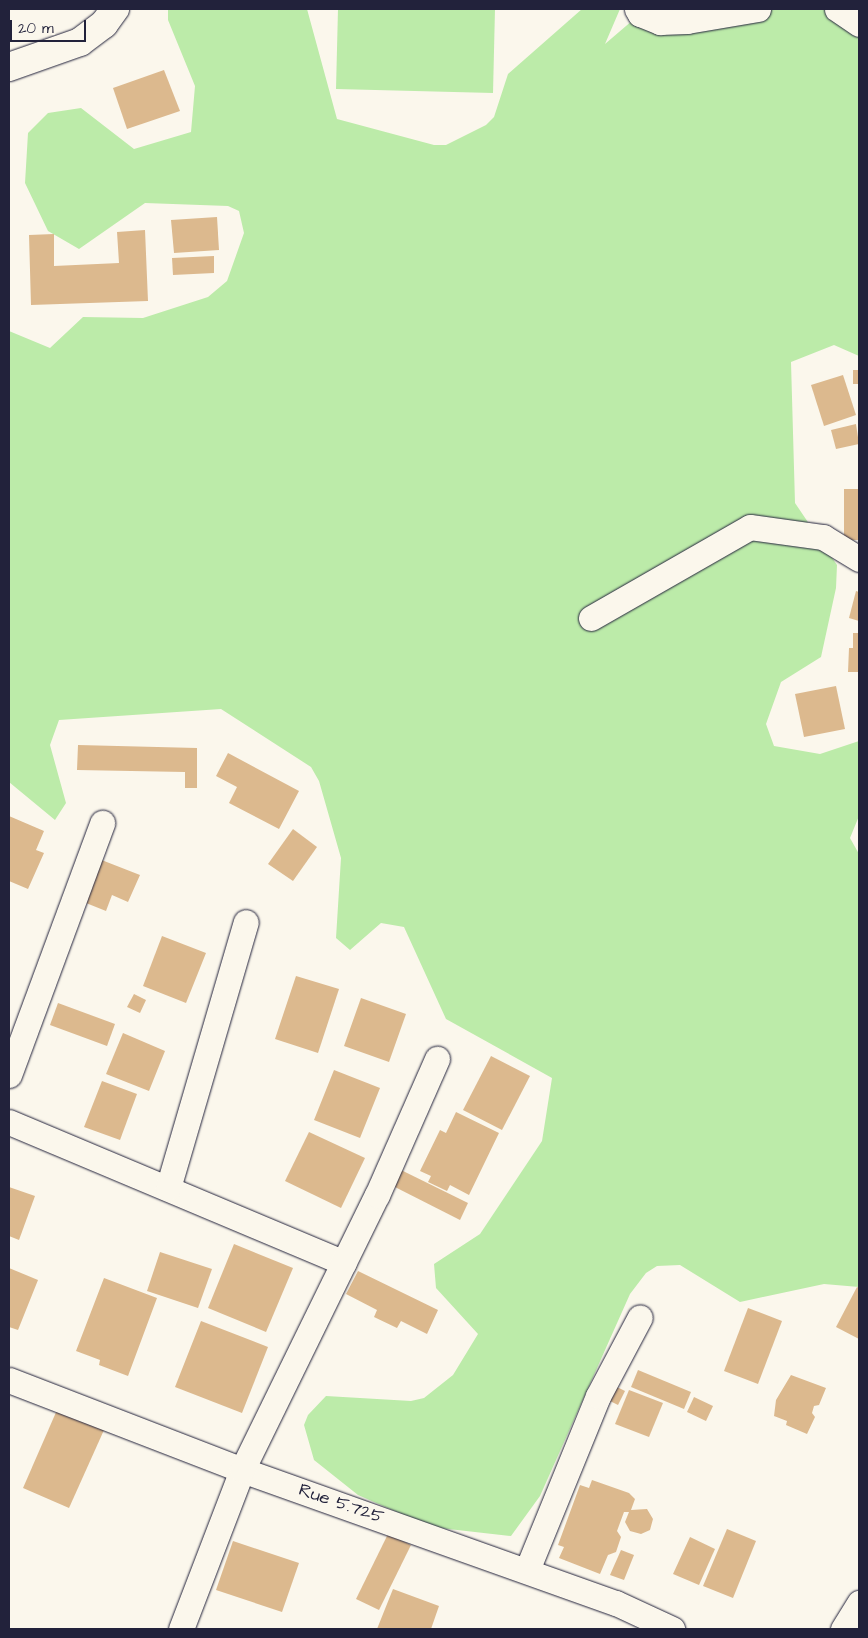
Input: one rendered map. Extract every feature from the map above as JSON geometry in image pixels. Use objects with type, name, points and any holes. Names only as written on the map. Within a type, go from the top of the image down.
[{"type":"street","points":[[9,67],[80,42],[104,24],[115,9]]},
{"type":"street","points":[[637,9],[640,14],[660,22],[687,21],[758,9]]},
{"type":"street","points":[[837,9],[859,24]]},
{"type":"street","points":[[591,618],[750,527],[823,538],[859,559]]},
{"type":"street","points":[[9,1075],[102,823]]},
{"type":"street","points":[[168,1188],[246,922]]},
{"type":"street","points":[[181,1629],[242,1470],[344,1263],[437,1059]]},
{"type":"street","points":[[9,1122],[344,1263]]},
{"type":"street","points":[[528,1570],[598,1396],[640,1317]]},
{"type":"street","name":"Rue 5.725","points":[[9,1380],[242,1470],[528,1570],[616,1603],[672,1629]]},
{"type":"street","points":[[843,1629],[859,1603]]},
{"type":"green space","points":[[168,9],[307,9],[337,119],[434,145],[446,145],[486,125],[494,117],[508,74],[582,9],[620,9],[605,44],[640,14],[653,9],[859,9],[859,356],[834,345],[791,362],[795,503],[837,565],[836,588],[821,657],[781,682],[766,724],[774,746],[820,754],[859,741],[859,816],[850,838],[859,854],[859,1287],[824,1284],[740,1302],[680,1265],[657,1266],[646,1273],[630,1294],[540,1496],[511,1536],[431,1527],[358,1495],[314,1460],[304,1425],[308,1415],[326,1396],[411,1401],[424,1398],[453,1375],[478,1334],[436,1288],[434,1264],[480,1234],[542,1141],[552,1078],[446,1019],[404,927],[381,923],[350,950],[336,938],[341,858],[319,781],[311,767],[221,709],[59,720],[50,745],[66,803],[55,820],[9,782],[9,331],[50,348],[83,317],[143,318],[208,297],[227,281],[244,233],[239,211],[228,206],[145,203],[79,249],[48,231],[25,183],[28,133],[48,113],[81,108],[134,149],[191,132],[195,86],[168,20]]},
{"type":"green space","points":[[338,9],[495,9],[493,93],[336,89]]},
{"type":"building","points":[[164,70],[180,111],[127,129],[113,88]]},
{"type":"building","points":[[217,217],[219,250],[174,253],[171,220]]},
{"type":"building","points":[[145,230],[148,301],[31,305],[29,235],[54,234],[54,266],[119,263],[117,232]]},
{"type":"building","points":[[214,256],[214,273],[173,275],[172,258]]},
{"type":"building","points":[[853,370],[859,370],[859,384],[853,384]]},
{"type":"building","points":[[843,375],[856,415],[824,426],[811,385]]},
{"type":"building","points":[[856,424],[859,444],[836,449],[831,430]]},
{"type":"building","points":[[844,489],[859,489],[859,540],[844,540]]},
{"type":"building","points":[[856,591],[859,592],[859,621],[849,618]]},
{"type":"building","points":[[853,633],[859,633],[859,672],[848,672],[849,648],[853,648]]},
{"type":"building","points":[[836,686],[845,729],[804,737],[795,694]]},
{"type":"building","points":[[78,745],[197,748],[197,788],[185,788],[185,772],[77,770]]},
{"type":"building","points":[[228,753],[299,791],[279,829],[229,803],[237,787],[216,776]]},
{"type":"building","points":[[9,816],[44,831],[36,850],[44,853],[28,889],[9,881]]},
{"type":"building","points":[[293,829],[317,847],[293,881],[268,864]]},
{"type":"building","points":[[99,859],[140,875],[128,902],[112,895],[106,911],[81,901]]},
{"type":"building","points":[[162,936],[206,953],[186,1003],[143,986]]},
{"type":"building","points":[[296,976],[339,989],[318,1053],[275,1039]]},
{"type":"building","points":[[134,994],[146,1000],[140,1013],[127,1007]]},
{"type":"building","points":[[361,998],[406,1014],[389,1062],[344,1046]]},
{"type":"building","points":[[58,1003],[115,1024],[107,1046],[50,1025]]},
{"type":"building","points":[[123,1033],[165,1051],[149,1091],[106,1074]]},
{"type":"building","points":[[491,1056],[530,1076],[502,1130],[463,1110]]},
{"type":"building","points":[[334,1070],[380,1088],[360,1138],[314,1120]]},
{"type":"building","points":[[102,1081],[137,1094],[120,1140],[84,1127]]},
{"type":"building","points":[[456,1112],[499,1133],[469,1195],[450,1185],[447,1191],[428,1182],[431,1176],[420,1171],[440,1130],[446,1133]]},
{"type":"building","points":[[309,1132],[365,1158],[341,1208],[285,1181]]},
{"type":"building","points":[[399,1169],[468,1203],[460,1220],[391,1185]]},
{"type":"building","points":[[9,1187],[35,1196],[19,1240],[9,1236]]},
{"type":"building","points":[[234,1244],[293,1268],[266,1332],[208,1308]]},
{"type":"building","points":[[160,1252],[212,1269],[198,1308],[147,1291]]},
{"type":"building","points":[[9,1268],[38,1280],[18,1330],[9,1327]]},
{"type":"building","points":[[358,1271],[438,1310],[427,1334],[401,1321],[397,1328],[374,1317],[377,1310],[346,1294]]},
{"type":"building","points":[[104,1278],[157,1298],[128,1376],[99,1365],[100,1360],[76,1351]]},
{"type":"building","points":[[857,1287],[859,1288],[859,1339],[836,1327]]},
{"type":"building","points":[[748,1308],[782,1321],[758,1384],[724,1371]]},
{"type":"building","points":[[201,1321],[268,1347],[242,1413],[175,1387]]},
{"type":"building","points":[[638,1370],[691,1392],[684,1409],[631,1387]]},
{"type":"building","points":[[791,1375],[826,1388],[819,1405],[814,1406],[812,1413],[815,1417],[807,1434],[786,1425],[787,1421],[774,1416],[776,1400]]},
{"type":"building","points":[[617,1387],[625,1391],[618,1405],[610,1401]]},
{"type":"building","points":[[629,1390],[663,1403],[649,1437],[615,1424]]},
{"type":"building","points":[[694,1397],[713,1406],[706,1421],[687,1412]]},
{"type":"building","points":[[57,1410],[104,1430],[69,1508],[23,1488]]},
{"type":"building","points":[[592,1480],[629,1493],[635,1499],[631,1510],[647,1509],[653,1519],[650,1530],[641,1534],[630,1531],[625,1522],[629,1512],[624,1512],[617,1531],[621,1537],[616,1552],[608,1555],[600,1574],[559,1558],[564,1547],[558,1545],[580,1485],[589,1488]]},
{"type":"building","points":[[727,1529],[756,1541],[733,1598],[703,1586]]},
{"type":"building","points":[[388,1534],[411,1545],[379,1610],[356,1599]]},
{"type":"building","points":[[690,1537],[715,1549],[699,1585],[673,1574]]},
{"type":"building","points":[[233,1541],[299,1563],[282,1612],[216,1590]]},
{"type":"building","points":[[621,1550],[634,1555],[624,1580],[610,1575]]},
{"type":"building","points":[[393,1589],[439,1606],[431,1629],[377,1629]]}]
